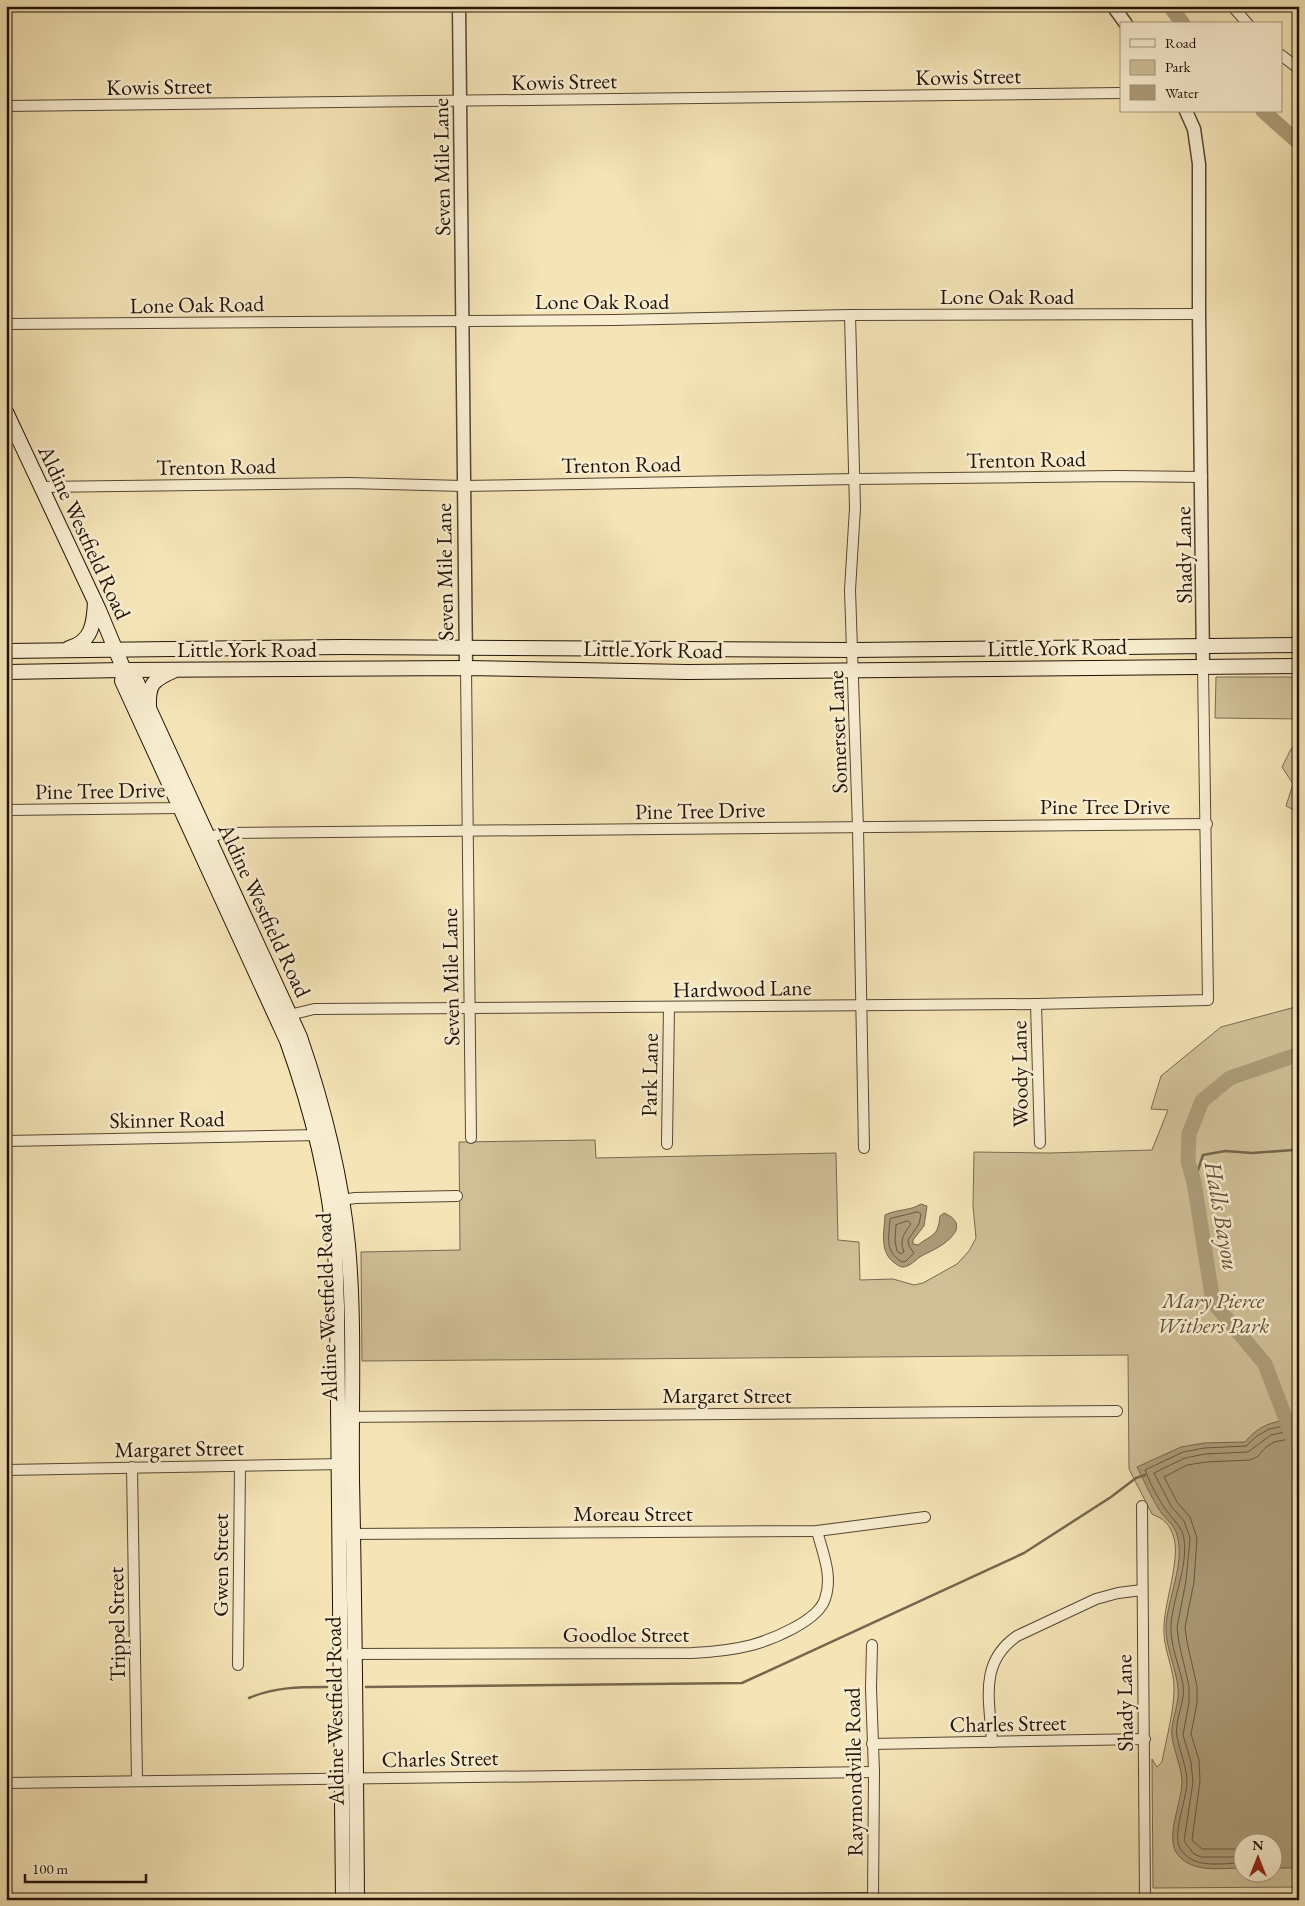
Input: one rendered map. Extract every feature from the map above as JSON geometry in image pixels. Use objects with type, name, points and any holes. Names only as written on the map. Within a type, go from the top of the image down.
[{"type":"main road","name":"Aldine Westfield Road","points":[[6,412],[96,601],[124,670],[136,680],[186,806]]},
{"type":"main road","points":[[60,651],[79,646],[88,638],[94,623],[96,601]]},
{"type":"main road","name":"Little York Road","points":[[6,651],[343,647],[853,650],[1299,645]]},
{"type":"main road","name":"Little York Road","points":[[6,672],[466,668],[688,672],[1299,666]]},
{"type":"main road","name":"Aldine Westfield Road","points":[[124,670],[122,682],[203,841],[284,1017],[288,1041],[322,1135],[330,1173],[342,1200],[348,1245],[344,1306],[346,1534],[341,1655],[357,1900]]},
{"type":"main road","points":[[149,710],[148,691],[152,684],[161,676],[173,670]]},
{"type":"main road","name":"Aldine Westfield Road","points":[[330,1173],[328,1203],[344,1306]]},
{"type":"main road","name":"Aldine Westfield Road","points":[[343,1900],[355,1654],[346,1534]]},
{"type":"street","name":"Seven Mile Lane","points":[[459,6],[471,1138]]},
{"type":"street","points":[[1113,6],[1125,22]]},
{"type":"street","points":[[1232,6],[1246,22]]},
{"type":"street","points":[[1282,55],[1299,69]]},
{"type":"street","name":"Kowis Street","points":[[6,106],[1120,93]]},
{"type":"street","name":"Shady Lane","points":[[1186,112],[1194,129],[1199,164],[1199,314],[1208,1000]]},
{"type":"street","name":"Lone Oak Road","points":[[6,324],[615,320],[850,315],[1199,314]]},
{"type":"street","name":"Somerset Lane","points":[[850,315],[855,479],[850,576],[858,828],[864,1148]]},
{"type":"street","name":"Trenton Road","points":[[41,487],[349,483],[463,486],[855,479],[1202,477]]},
{"type":"street","name":"Pine Tree Drive","points":[[6,810],[186,806]]},
{"type":"street","name":"Pine Tree Drive","points":[[203,841],[222,834],[1207,824]]},
{"type":"street","name":"Hardwood Lane","points":[[284,1017],[314,1009],[1036,1004],[1208,1000]]},
{"type":"street","name":"Woody Lane","points":[[1036,1004],[1040,1143]]},
{"type":"street","name":"Park Lane","points":[[667,1144],[669,1007]]},
{"type":"street","name":"Skinner Road","points":[[6,1141],[322,1135]]},
{"type":"street","points":[[328,1203],[355,1198],[457,1196]]},
{"type":"street","name":"Margaret Street","points":[[344,1417],[1116,1411]]},
{"type":"street","name":"Margaret Street","points":[[6,1470],[345,1464]]},
{"type":"street","name":"Gwen Street","points":[[238,1665],[240,1466]]},
{"type":"street","name":"Trippel Street","points":[[132,1467],[137,1780]]},
{"type":"street","name":"Shady Lane","points":[[1142,1506],[1145,1900]]},
{"type":"street","name":"Moreau Street","points":[[346,1534],[817,1531],[925,1517]]},
{"type":"street","name":"Goodloe Street","points":[[341,1655],[692,1653],[713,1652],[752,1645],[796,1626],[808,1618],[825,1601],[828,1575],[817,1531]]},
{"type":"street","points":[[992,1742],[990,1671],[998,1652],[1017,1636],[1096,1599],[1118,1593],[1142,1590]]},
{"type":"street","name":"Raymondville Road","points":[[872,1645],[873,1899]]},
{"type":"street","name":"Charles Street","points":[[872,1744],[1145,1739]]},
{"type":"street","name":"Charles Street","points":[[6,1783],[874,1772]]},
{"type":"street","points":[[676,1900],[873,1899]]},
{"type":"street","points":[[1215,1900],[1299,1899]]},
{"type":"green space","points":[[1216,677],[1299,677],[1299,719],[1215,718]]},
{"type":"green space","points":[[1299,740],[1299,831],[1296,811],[1286,806],[1293,784],[1282,767],[1291,749]]},
{"type":"green space","name":"Mary Pierce Withers Park","points":[[1299,1006],[1299,1887],[1153,1888],[1152,1759],[1157,1767],[1162,1762],[1174,1698],[1173,1674],[1165,1642],[1164,1625],[1174,1569],[1175,1547],[1171,1529],[1163,1520],[1152,1514],[1129,1469],[1128,1355],[362,1361],[361,1252],[460,1250],[459,1142],[595,1140],[596,1158],[836,1153],[838,1240],[859,1242],[860,1280],[893,1279],[914,1285],[923,1283],[957,1264],[969,1251],[976,1238],[973,1206],[974,1152],[1049,1153],[1152,1150],[1168,1110],[1151,1109],[1161,1076],[1221,1027]]},
{"type":"water","points":[[921,1204],[927,1206],[924,1226],[913,1240],[913,1244],[918,1245],[936,1232],[940,1216],[944,1213],[955,1221],[956,1230],[942,1245],[909,1265],[900,1266],[891,1260],[885,1249],[885,1215]]},
{"type":"water","points":[[1299,1419],[1299,1868],[1282,1868],[1282,1834],[1232,1834],[1232,1868],[1197,1867],[1182,1859],[1173,1845],[1174,1827],[1182,1781],[1172,1737],[1172,1725],[1178,1701],[1178,1688],[1167,1641],[1166,1625],[1179,1559],[1178,1539],[1174,1528],[1155,1503],[1137,1467],[1181,1447],[1204,1443],[1245,1442],[1262,1427],[1275,1422]]},
{"type":"waterway","name":"Halls Bayou","points":[[1170,6],[1182,22]]},
{"type":"waterway","name":"Halls Bayou","points":[[1264,112],[1299,143]]},
{"type":"waterway","name":"Halls Bayou","points":[[1299,1054],[1230,1078],[1202,1101],[1189,1134],[1188,1161],[1194,1182],[1213,1302],[1265,1364],[1299,1454]]},
{"type":"waterway","points":[[1194,1182],[1203,1155],[1225,1151],[1252,1153],[1294,1150]]},
{"type":"waterway","points":[[366,1687],[742,1683],[1024,1553],[1111,1497],[1136,1478],[1145,1475]]},
{"type":"waterway","points":[[249,1698],[278,1690],[327,1687]]}]
